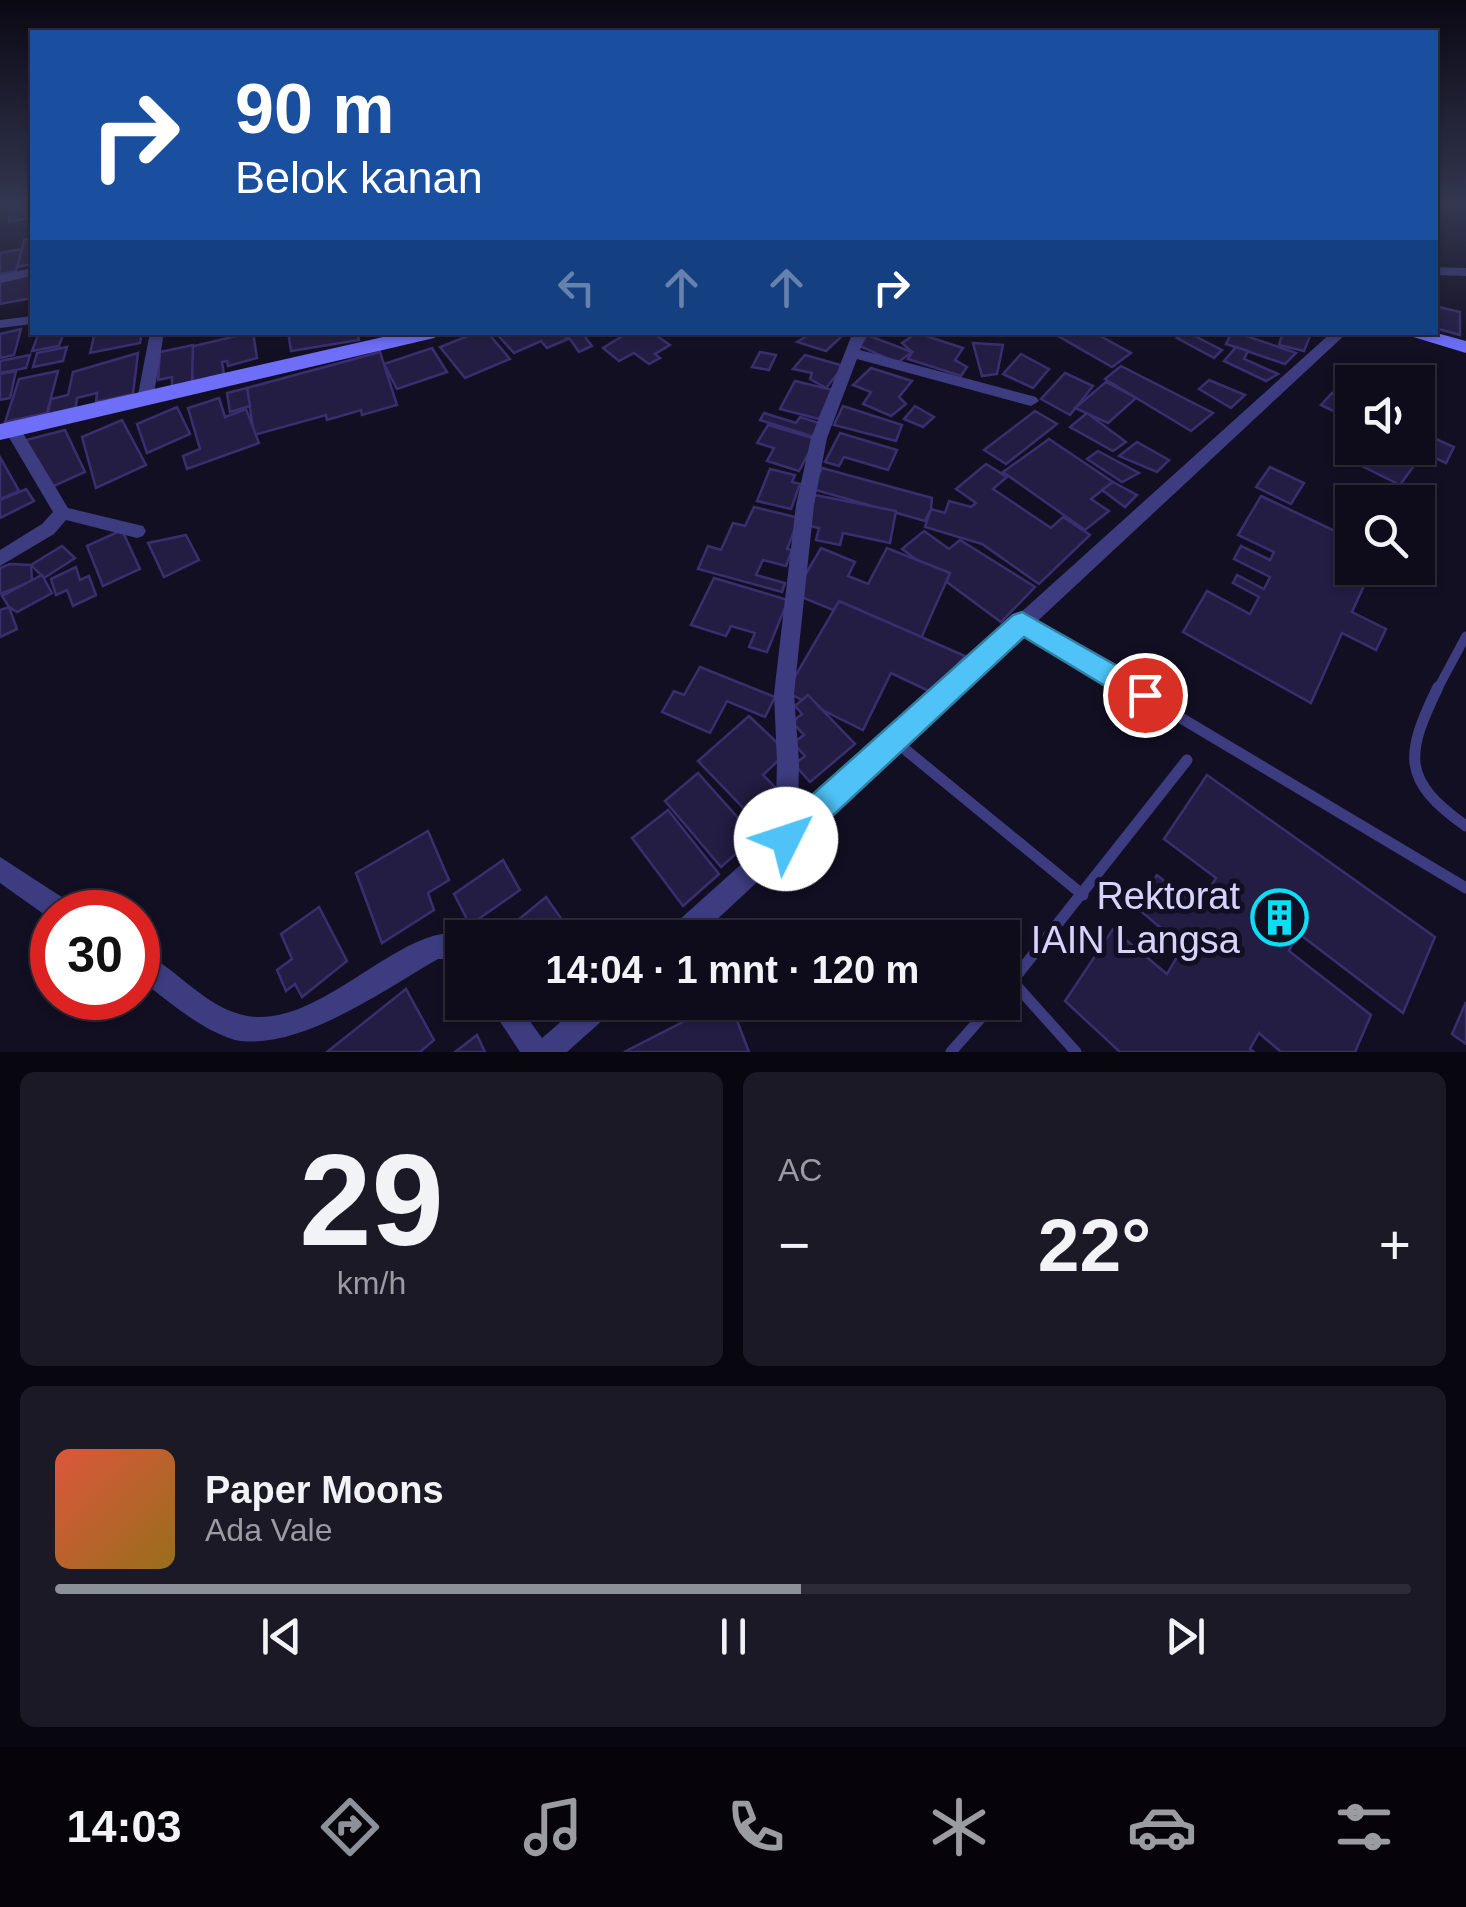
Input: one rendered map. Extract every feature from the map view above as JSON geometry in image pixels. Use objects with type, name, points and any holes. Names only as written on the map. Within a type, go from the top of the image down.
[{"type":"street","points":[[1438,271],[1466,272]]},
{"type":"street","points":[[0,279],[30,272]]},
{"type":"street","points":[[0,324],[30,320]]},
{"type":"street","points":[[145,400],[156,335]]},
{"type":"street","points":[[138,530],[62,514],[6,430],[421,335]]},
{"type":"street","points":[[786,839],[788,762],[784,694],[805,505],[820,438],[859,335]]},
{"type":"street","points":[[698,920],[1339,335]]},
{"type":"street","points":[[1418,335],[1466,348]]},
{"type":"street","points":[[854,353],[1031,401]]},
{"type":"street","points":[[0,560],[48,529],[62,514]]},
{"type":"street","points":[[0,869],[30,890]]},
{"type":"street","points":[[160,977],[237,1028],[279,1028],[328,1010],[435,947],[445,946]]},
{"type":"street","points":[[513,1020],[536,1052]]},
{"type":"street","points":[[547,1052],[583,1020]]},
{"type":"lane","points":[[1022,623],[1466,888]]},
{"type":"lane","points":[[1466,636],[1413,743],[1413,764],[1420,784],[1440,807],[1466,826]]},
{"type":"lane","points":[[896,742],[1082,895]]},
{"type":"lane","points":[[1020,973],[1188,760]]},
{"type":"lane","points":[[1020,999],[1076,1052]]},
{"type":"lane","points":[[951,1052],[979,1020]]},
{"type":"building","points":[[0,254],[21,254],[16,271],[0,274]]},
{"type":"building","points":[[20,254],[30,254],[30,264],[17,267]]},
{"type":"building","points":[[30,274],[30,298],[0,304],[0,282]]},
{"type":"building","points":[[1438,307],[1460,312],[1460,335],[1438,329]]},
{"type":"building","points":[[21,329],[14,355],[0,358],[0,334]]},
{"type":"building","points":[[38,335],[63,335],[59,346],[32,351]]},
{"type":"building","points":[[94,335],[141,335],[140,343],[90,353]]},
{"type":"building","points":[[253,335],[257,358],[228,366],[227,361],[222,362],[224,374],[193,382],[190,347]]},
{"type":"building","points":[[288,335],[358,335],[359,340],[291,351]]},
{"type":"building","points":[[470,335],[490,335],[510,359],[465,378],[440,347]]},
{"type":"building","points":[[498,335],[564,335],[568,339],[547,348],[541,341],[514,353]]},
{"type":"building","points":[[567,335],[583,335],[592,346],[579,352]]},
{"type":"building","points":[[624,335],[655,335],[670,345],[655,354],[660,358],[649,364],[634,353],[619,361],[603,348]]},
{"type":"building","points":[[809,335],[843,335],[826,351],[797,342]]},
{"type":"building","points":[[867,335],[912,352],[897,363],[860,346]]},
{"type":"building","points":[[914,335],[923,335],[963,348],[955,360],[967,367],[961,376],[908,359],[912,352],[902,343]]},
{"type":"building","points":[[1056,335],[1098,335],[1131,353],[1112,367]]},
{"type":"building","points":[[1193,335],[1222,350],[1214,358],[1177,338]]},
{"type":"building","points":[[1230,335],[1244,335],[1296,353],[1285,364],[1226,344]]},
{"type":"building","points":[[1282,335],[1310,336],[1304,351],[1279,345]]},
{"type":"building","points":[[973,343],[1003,345],[997,374],[982,376]]},
{"type":"building","points":[[193,345],[192,385],[172,390],[172,377],[158,380],[160,352]]},
{"type":"building","points":[[67,347],[63,361],[33,367],[37,353]]},
{"type":"building","points":[[1236,347],[1248,351],[1244,359],[1278,374],[1266,381],[1224,361]]},
{"type":"building","points":[[432,348],[447,372],[397,389],[384,364]]},
{"type":"building","points":[[380,352],[397,405],[327,420],[326,415],[254,435],[247,388]]},
{"type":"building","points":[[760,352],[776,355],[769,370],[752,367]]},
{"type":"building","points":[[138,353],[133,394],[96,402],[97,393],[77,398],[75,411],[47,417],[51,399],[68,395],[73,372]]},
{"type":"building","points":[[1021,354],[1049,369],[1033,388],[1003,374]]},
{"type":"building","points":[[30,355],[26,368],[0,373],[0,361]]},
{"type":"building","points":[[805,355],[844,366],[826,388],[810,379],[812,373],[793,369]]},
{"type":"building","points":[[1121,366],[1213,413],[1191,431],[1105,379]]},
{"type":"building","points":[[871,368],[912,381],[899,397],[906,404],[891,416],[863,404],[871,392],[853,385]]},
{"type":"building","points":[[16,371],[10,398],[0,400],[0,374]]},
{"type":"building","points":[[58,371],[47,413],[5,422],[19,379]]},
{"type":"building","points":[[1065,373],[1093,386],[1070,415],[1041,399]]},
{"type":"building","points":[[1209,380],[1245,395],[1231,408],[1199,389]]},
{"type":"building","points":[[795,381],[833,390],[819,419],[780,409]]},
{"type":"building","points":[[1106,382],[1136,398],[1108,423],[1075,408]]},
{"type":"building","points":[[247,388],[250,406],[230,412],[227,393]]},
{"type":"building","points":[[1332,393],[1335,394],[1335,412],[1321,405]]},
{"type":"building","points":[[219,398],[225,417],[246,409],[259,443],[187,469],[183,456],[200,449],[188,408]]},
{"type":"building","points":[[843,406],[902,425],[896,441],[834,425]]},
{"type":"building","points":[[915,406],[934,417],[923,427],[904,419]]},
{"type":"building","points":[[177,407],[190,434],[147,453],[137,424]]},
{"type":"building","points":[[1035,411],[1057,424],[1006,464],[984,450]]},
{"type":"building","points":[[764,413],[796,423],[800,417],[822,424],[814,437],[760,420]]},
{"type":"building","points":[[1087,413],[1126,442],[1113,451],[1070,427]]},
{"type":"building","points":[[122,420],[146,465],[96,488],[82,437]]},
{"type":"building","points":[[768,425],[816,439],[799,471],[767,461],[774,448],[757,443]]},
{"type":"building","points":[[65,430],[85,472],[47,489],[26,440]]},
{"type":"building","points":[[840,433],[897,450],[888,470],[844,457],[839,466],[825,462]]},
{"type":"building","points":[[1049,439],[1113,482],[1091,499],[1109,511],[1085,530],[1003,472]]},
{"type":"building","points":[[1435,439],[1454,447],[1446,463],[1435,458]]},
{"type":"building","points":[[1137,442],[1169,460],[1157,472],[1119,456]]},
{"type":"building","points":[[1098,451],[1139,473],[1122,482],[1087,459]]},
{"type":"building","points":[[0,457],[19,491],[0,499]]},
{"type":"building","points":[[986,464],[1007,477],[993,489],[1051,528],[1063,517],[1090,535],[1039,584],[982,544],[925,527],[931,509],[945,513],[949,501],[971,507],[976,503],[956,489]]},
{"type":"building","points":[[1360,465],[1414,465],[1400,485]]},
{"type":"building","points":[[1270,467],[1304,483],[1291,504],[1256,487]]},
{"type":"building","points":[[822,468],[932,498],[931,509],[925,521],[812,489]]},
{"type":"building","points":[[770,469],[795,475],[792,482],[800,484],[791,509],[757,501]]},
{"type":"building","points":[[1113,482],[1137,495],[1125,507],[1102,490]]},
{"type":"building","points":[[26,489],[34,501],[0,518],[0,500]]},
{"type":"building","points":[[815,495],[896,511],[890,543],[843,533],[840,545],[816,540],[819,528],[806,525]]},
{"type":"building","points":[[1261,496],[1335,531],[1335,585],[1364,585],[1352,612],[1386,629],[1376,650],[1342,633],[1311,703],[1183,632],[1207,591],[1250,614],[1259,597],[1233,583],[1237,575],[1264,589],[1270,577],[1234,559],[1241,546],[1270,560],[1274,552],[1238,535]]},
{"type":"building","points":[[754,507],[799,518],[787,549],[792,550],[786,566],[763,560],[756,575],[785,583],[782,592],[698,569],[708,546],[721,550],[733,523],[745,526]]},
{"type":"building","points":[[122,530],[140,569],[103,586],[87,546]]},
{"type":"building","points":[[924,531],[949,549],[960,540],[1035,587],[1001,622],[902,549]]},
{"type":"building","points":[[186,535],[199,560],[164,577],[148,543]]},
{"type":"building","points":[[62,546],[75,558],[44,578],[31,565]]},
{"type":"building","points":[[821,548],[855,562],[848,576],[868,584],[887,548],[950,573],[918,645],[794,594]]},
{"type":"building","points":[[10,564],[31,565],[32,581],[0,594],[0,568]]},
{"type":"building","points":[[76,567],[80,580],[89,576],[96,595],[73,606],[67,590],[56,595],[51,579]]},
{"type":"building","points":[[42,575],[52,593],[17,612],[9,607],[2,596]]},
{"type":"building","points":[[714,578],[788,600],[767,652],[749,647],[755,633],[731,626],[726,636],[691,625]]},
{"type":"building","points":[[839,601],[965,656],[933,693],[891,673],[863,730],[786,692]]},
{"type":"building","points":[[9,607],[17,629],[0,637],[0,610]]},
{"type":"building","points":[[700,667],[775,697],[765,717],[727,701],[710,733],[662,712],[674,691],[684,695]]},
{"type":"building","points":[[808,695],[855,744],[810,782],[794,764],[805,756],[793,743],[804,735],[792,722],[802,714],[795,706]]},
{"type":"building","points":[[749,716],[787,752],[763,775],[780,792],[753,818],[698,761]]},
{"type":"building","points":[[698,773],[755,837],[721,867],[665,801]]},
{"type":"building","name":"Rektorat IAIN Langsa","points":[[1207,775],[1435,937],[1403,1013],[1298,933],[1289,951],[1371,1015],[1355,1052],[1281,1052],[1259,1033],[1250,1049],[1254,1052],[1120,1052],[1065,1001],[1113,929],[1167,974],[1183,947],[1136,907],[1157,875],[1198,908],[1216,878],[1164,839]]},
{"type":"building","points":[[668,810],[719,874],[683,906],[632,838]]},
{"type":"building","points":[[428,831],[449,880],[428,893],[434,910],[382,943],[356,873]]},
{"type":"building","points":[[503,860],[520,890],[477,920],[467,920],[454,894]]},
{"type":"building","points":[[546,897],[562,920],[518,920]]},
{"type":"building","points":[[319,907],[347,961],[302,997],[295,984],[286,991],[277,970],[292,959],[281,934]]},
{"type":"building","points":[[406,989],[434,1040],[420,1052],[327,1052]]},
{"type":"building","points":[[1466,1002],[1466,1044],[1452,1034]]},
{"type":"building","points":[[687,1020],[737,1020],[749,1052],[624,1052]]},
{"type":"building","points":[[477,1035],[485,1052],[455,1052]]},
{"type":"place","name":"Rektorat IAIN Langsa","points":[[1279,918]]},
{"type":"route","points":[[786,839],[1022,623],[1145,695]]}]
